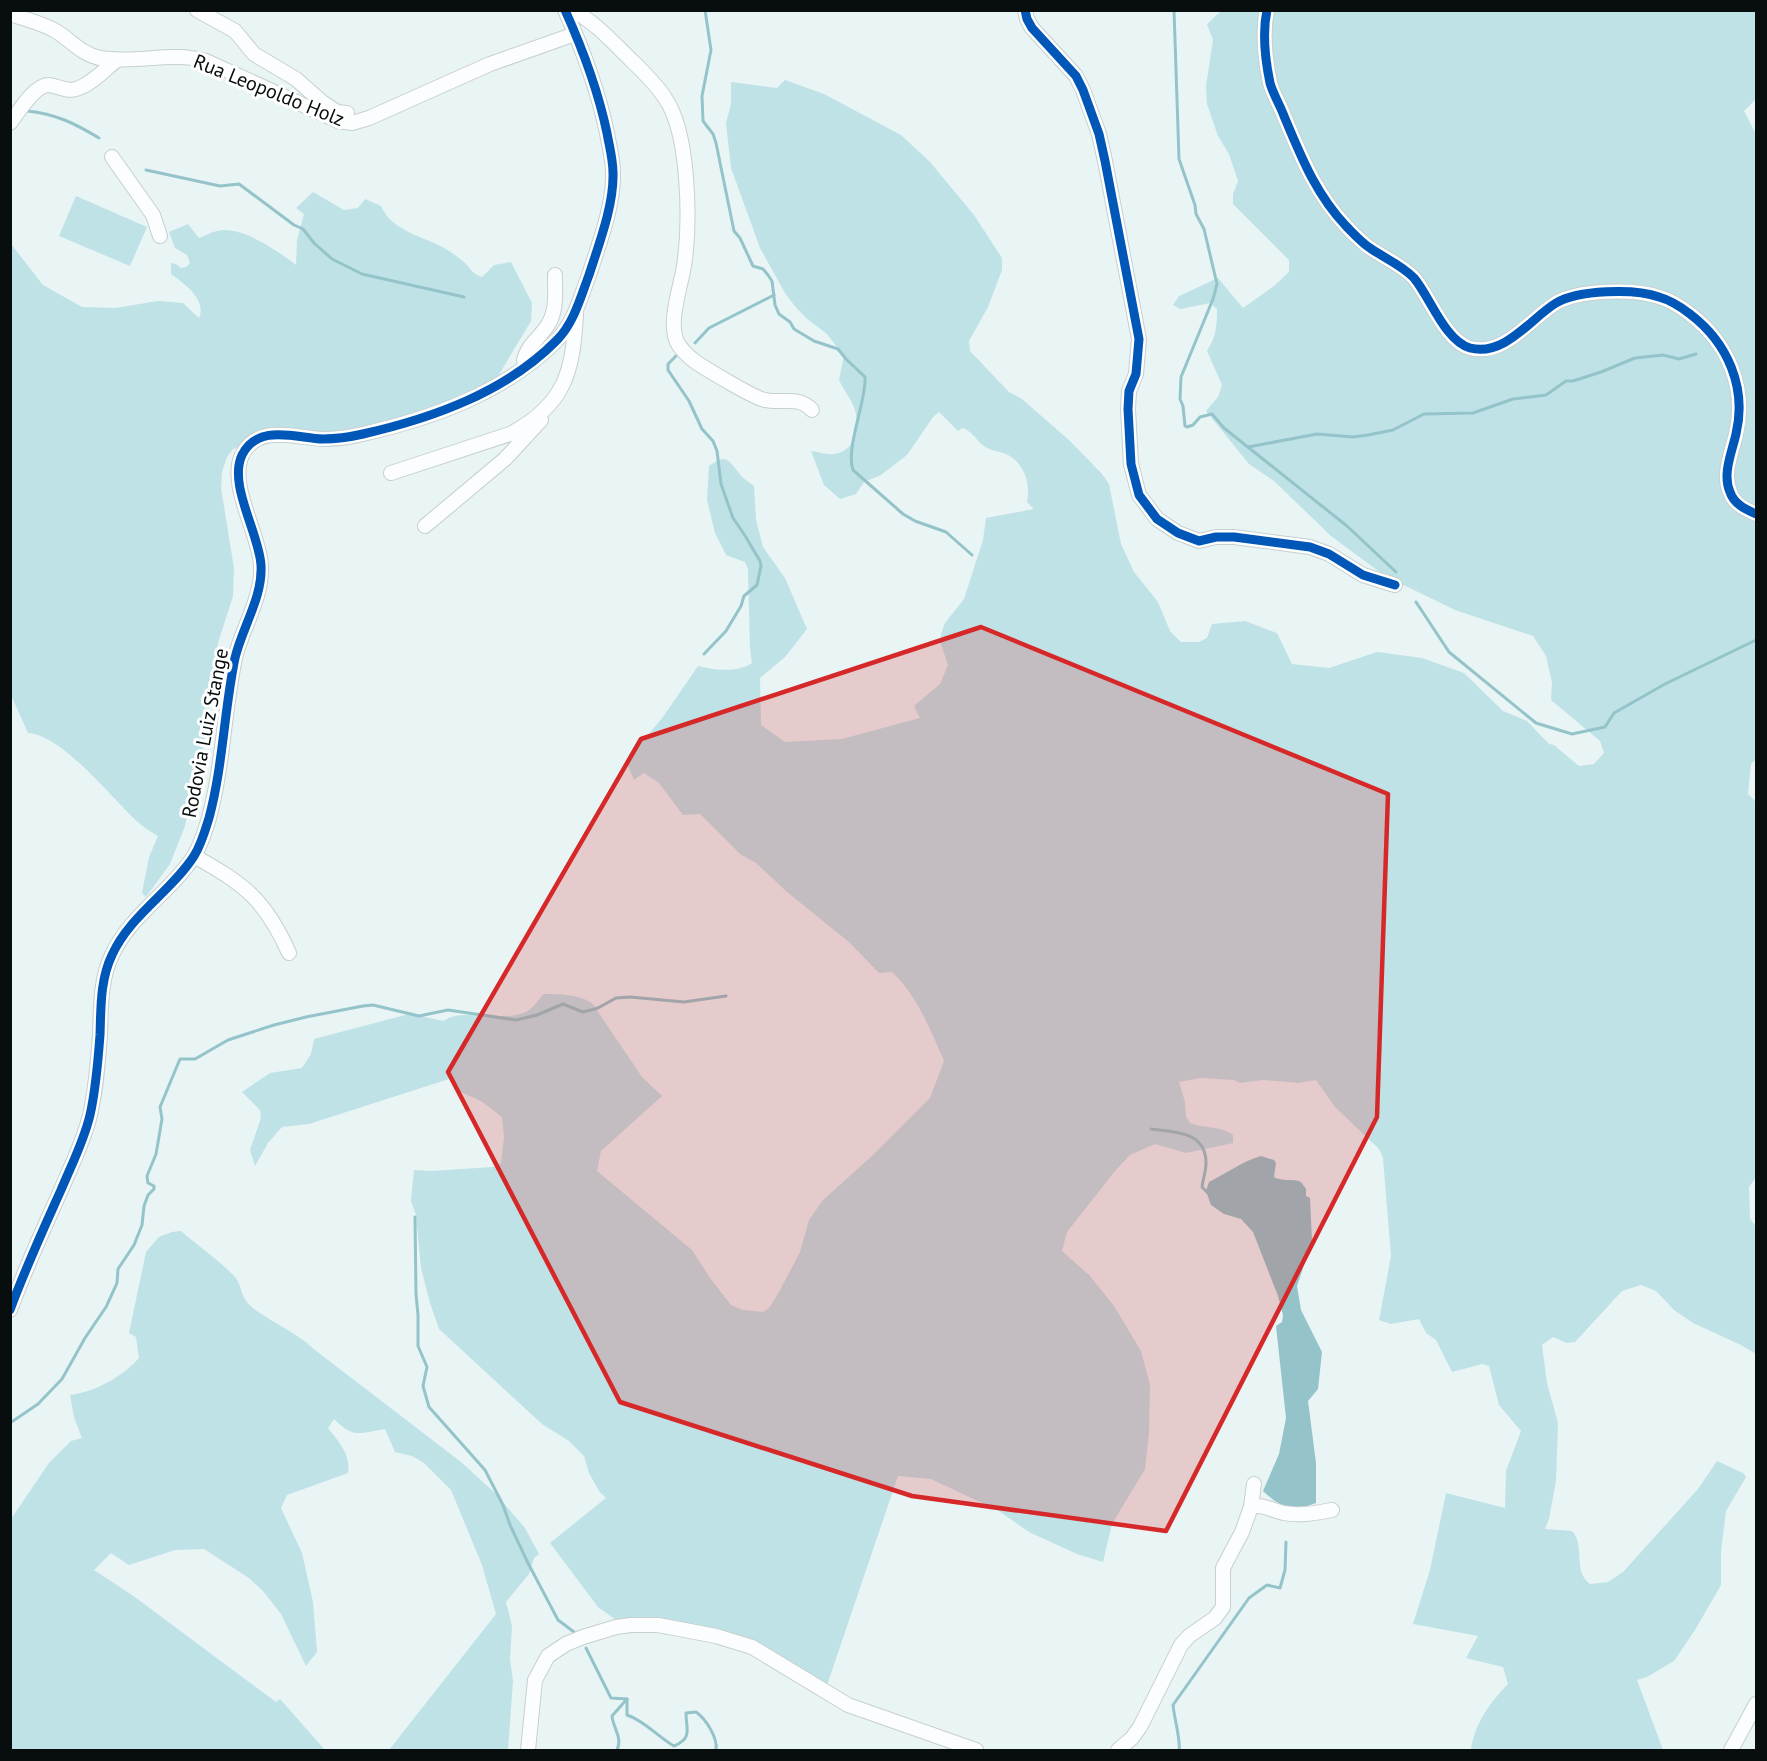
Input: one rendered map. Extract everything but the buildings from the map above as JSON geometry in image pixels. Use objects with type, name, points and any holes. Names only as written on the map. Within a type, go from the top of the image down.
[{"type":"street","points":[[198,10],[235,31],[254,54],[296,79],[337,112],[351,114],[406,100]]},
{"type":"street","name":"Rodovia Luiz Stange","points":[[10,1310],[79,1150],[90,1116],[97,1074],[101,996],[105,973],[112,953],[136,920],[194,856],[209,817],[235,661],[261,573],[259,552],[240,484],[239,463],[246,448],[253,442],[272,435],[294,434],[332,439],[365,433],[458,405],[476,397],[527,364],[560,338],[576,309],[600,242],[614,174],[597,92],[565,10]]},
{"type":"street","points":[[573,10],[603,32],[635,64],[665,98],[673,112],[682,152],[687,220],[685,259],[674,320],[674,332],[679,346],[693,360],[761,399],[800,401],[812,410]]},
{"type":"street","points":[[1025,10],[1032,28],[1076,76],[1099,134],[1139,339],[1136,375],[1129,391],[1128,409],[1131,464],[1139,495],[1146,506],[1157,519],[1167,526],[1199,541],[1216,537],[1234,537],[1310,547],[1329,554],[1363,575],[1395,585]]},
{"type":"street","points":[[1267,10],[1264,38],[1270,85],[1305,166],[1345,225],[1368,247],[1408,272],[1421,286],[1452,335],[1462,345],[1472,348],[1483,349],[1507,341],[1556,303],[1569,297],[1585,294],[1605,291],[1658,296],[1691,315],[1726,355],[1737,380],[1740,402],[1737,430],[1727,475],[1729,490],[1735,501],[1756,514]]},
{"type":"street","name":"Rua Leopoldo Holz","points":[[10,14],[53,30],[86,54],[117,60],[191,57],[206,61],[338,122],[352,123],[369,118],[490,64],[575,34]]},
{"type":"street","points":[[10,123],[32,95],[43,86],[50,85],[65,90],[81,88],[117,60]]},
{"type":"street","points":[[112,157],[153,214],[160,236]]},
{"type":"street","points":[[527,364],[524,360],[525,355],[553,315],[555,275]]},
{"type":"street","points":[[425,526],[505,459],[541,420],[545,410],[564,384],[575,334],[576,309]]},
{"type":"street","points":[[391,473],[510,434],[528,424],[545,410]]},
{"type":"street","points":[[194,856],[227,874],[255,897],[278,927],[289,952]]},
{"type":"street","points":[[1118,1750],[1132,1738],[1140,1727],[1181,1646],[1189,1636],[1221,1612],[1225,1598],[1223,1568],[1242,1532],[1251,1507],[1254,1484]]},
{"type":"street","points":[[1251,1507],[1262,1506],[1284,1513],[1298,1514],[1332,1510]]},
{"type":"street","points":[[528,1750],[535,1680],[548,1656],[566,1644],[583,1637],[631,1625],[658,1625],[716,1636],[752,1647],[848,1705],[976,1750]]},
{"type":"street","points":[[1731,1750],[1756,1704]]},
{"type":"highlighted area","points":[[981,627],[1388,794],[1377,1117],[1166,1531],[912,1496],[620,1402],[448,1072],[641,739]]},
{"type":"shaded area","points":[[1222,10],[1756,11],[1756,99],[1744,111],[1756,134],[1756,759],[1751,764],[1748,794],[1756,802],[1756,1177],[1749,1187],[1750,1219],[1756,1227],[1756,1354],[1693,1323],[1674,1310],[1656,1291],[1641,1285],[1622,1291],[1575,1342],[1567,1343],[1553,1337],[1542,1345],[1547,1383],[1558,1423],[1556,1481],[1545,1529],[1572,1531],[1578,1543],[1582,1572],[1590,1584],[1608,1582],[1623,1572],[1698,1489],[1717,1461],[1743,1473],[1746,1477],[1726,1511],[1721,1552],[1721,1585],[1674,1661],[1647,1677],[1637,1680],[1663,1750],[1471,1750],[1484,1714],[1508,1684],[1503,1667],[1466,1658],[1478,1636],[1413,1624],[1430,1570],[1446,1493],[1505,1508],[1506,1471],[1521,1431],[1499,1405],[1489,1366],[1482,1364],[1452,1372],[1436,1340],[1426,1333],[1419,1319],[1391,1324],[1379,1320],[1391,1256],[1383,1158],[1379,1149],[1335,1107],[1316,1080],[1299,1083],[1263,1080],[1240,1083],[1234,1080],[1201,1078],[1179,1082],[1185,1102],[1186,1117],[1190,1123],[1228,1132],[1233,1135],[1233,1143],[1186,1153],[1155,1144],[1130,1155],[1067,1232],[1062,1251],[1090,1276],[1114,1306],[1141,1351],[1150,1385],[1149,1433],[1145,1469],[1112,1524],[1103,1562],[1077,1554],[1029,1532],[999,1511],[931,1479],[898,1476],[824,1694],[732,1643],[662,1634],[615,1619],[598,1607],[550,1543],[606,1498],[599,1491],[589,1473],[584,1456],[569,1441],[542,1424],[439,1329],[421,1268],[416,1215],[411,1201],[414,1170],[493,1167],[501,1163],[504,1137],[502,1117],[481,1101],[458,1091],[449,1079],[309,1124],[282,1127],[268,1143],[255,1166],[250,1150],[261,1118],[260,1110],[242,1092],[270,1073],[302,1068],[311,1054],[314,1039],[409,1014],[444,1021],[460,1015],[518,1015],[528,1011],[544,994],[575,996],[592,1003],[642,1077],[662,1096],[601,1151],[597,1171],[692,1250],[731,1305],[743,1310],[763,1312],[769,1308],[778,1294],[800,1252],[809,1220],[823,1200],[872,1156],[930,1098],[944,1061],[923,1014],[909,992],[892,972],[879,973],[849,942],[787,892],[756,863],[740,854],[700,814],[683,815],[659,783],[644,773],[634,780],[626,761],[663,717],[698,666],[733,669],[752,663],[748,569],[745,562],[726,555],[715,533],[707,500],[709,466],[715,462],[726,459],[742,477],[754,486],[756,520],[763,547],[785,578],[807,629],[785,657],[760,678],[761,725],[785,742],[842,739],[920,718],[914,706],[940,684],[948,665],[941,644],[941,634],[945,623],[964,599],[983,540],[986,518],[1034,509],[1027,502],[1027,481],[1017,462],[1006,454],[984,446],[963,428],[958,431],[939,412],[933,417],[907,455],[881,475],[864,482],[856,494],[840,499],[824,485],[811,451],[825,454],[842,452],[852,442],[857,427],[853,405],[839,380],[844,356],[827,334],[806,318],[794,305],[760,248],[731,168],[726,123],[731,104],[731,82],[777,88],[785,80],[824,94],[901,135],[930,162],[974,215],[1002,258],[1002,270],[988,307],[969,341],[970,351],[1009,392],[1022,399],[1070,441],[1102,474],[1109,484],[1121,544],[1134,572],[1158,602],[1170,631],[1181,642],[1199,642],[1207,638],[1212,624],[1245,621],[1277,633],[1292,664],[1329,668],[1377,652],[1422,658],[1464,673],[1503,711],[1527,721],[1549,744],[1554,745],[1579,766],[1594,764],[1604,753],[1600,741],[1551,700],[1552,683],[1546,656],[1533,636],[1455,610],[1385,576],[1331,536],[1274,481],[1249,464],[1206,411],[1218,397],[1222,385],[1207,351],[1215,331],[1217,309],[1210,303],[1180,309],[1173,305],[1179,296],[1218,278],[1243,308],[1289,272],[1289,260],[1233,204],[1233,194],[1238,181],[1207,104],[1206,86],[1213,40],[1207,24]]},
{"type":"shaded area","points":[[313,192],[344,210],[358,208],[365,199],[381,206],[386,215],[401,228],[446,249],[482,277],[494,265],[511,262],[532,303],[531,321],[497,378],[439,405],[350,440],[257,437],[232,450],[227,457],[222,472],[221,488],[234,568],[233,596],[218,643],[204,744],[185,826],[170,864],[146,897],[142,893],[149,857],[158,836],[139,823],[72,756],[42,736],[28,733],[11,695],[11,244],[43,285],[82,307],[115,308],[158,301],[183,303],[199,318],[201,311],[197,299],[171,274],[171,263],[181,268],[190,263],[187,255],[175,248],[169,232],[188,224],[199,238],[217,231],[237,232],[259,240],[296,265],[297,240],[304,214],[296,208]]},
{"type":"shaded area","points":[[76,196],[147,227],[130,266],[59,236]]},
{"type":"shaded area","points":[[1261,1156],[1274,1160],[1276,1163],[1274,1177],[1301,1182],[1306,1189],[1306,1196],[1310,1198],[1312,1241],[1297,1286],[1301,1310],[1322,1352],[1318,1389],[1308,1401],[1316,1463],[1316,1503],[1294,1508],[1282,1505],[1263,1491],[1279,1454],[1286,1418],[1276,1326],[1282,1322],[1283,1315],[1278,1296],[1253,1232],[1241,1219],[1224,1214],[1211,1205],[1206,1191],[1209,1182]]},
{"type":"shaded area","points":[[181,1231],[235,1277],[245,1300],[253,1308],[300,1338],[461,1462],[495,1493],[525,1528],[539,1554],[534,1558],[529,1574],[506,1602],[512,1626],[510,1659],[513,1681],[508,1750],[389,1750],[496,1614],[482,1565],[451,1490],[424,1463],[412,1456],[395,1452],[385,1429],[357,1433],[347,1430],[334,1419],[328,1428],[346,1455],[348,1473],[287,1495],[281,1508],[302,1553],[313,1602],[317,1652],[306,1666],[281,1614],[263,1591],[249,1578],[204,1549],[175,1550],[129,1565],[111,1553],[94,1570],[132,1595],[276,1702],[280,1699],[325,1750],[11,1750],[11,1519],[49,1463],[71,1441],[82,1438],[74,1417],[70,1395],[89,1391],[107,1382],[125,1371],[139,1358],[136,1337],[129,1333],[146,1252],[159,1237]]},
{"type":"waterway","points":[[705,10],[711,50],[702,96],[703,121],[713,134],[716,143],[734,231],[740,238],[753,266],[763,269],[772,281],[775,305],[779,314],[790,322],[794,329],[814,341],[838,349],[865,377],[852,450],[853,470],[903,514],[915,521],[946,532],[972,555]]},
{"type":"waterway","points":[[1174,10],[1179,159],[1196,214],[1204,229],[1217,284],[1181,377],[1180,399],[1185,426],[1193,425],[1200,417],[1212,414],[1224,428],[1347,526],[1396,572]]},
{"type":"waterway","points":[[27,111],[47,114],[64,120],[99,138]]},
{"type":"waterway","points":[[146,170],[220,186],[239,184],[294,225],[303,229],[314,243],[332,259],[362,274],[464,297]]},
{"type":"waterway","points":[[695,343],[709,328],[774,295]]},
{"type":"waterway","points":[[1248,447],[1317,434],[1353,437],[1393,430],[1424,414],[1473,413],[1513,399],[1546,395],[1566,381],[1601,372],[1635,358],[1663,355],[1679,359],[1696,354]]},
{"type":"waterway","points":[[676,356],[668,364],[668,370],[689,401],[702,429],[713,441],[717,451],[721,484],[733,518],[761,566],[757,585],[744,596],[741,606],[726,631],[704,654]]},
{"type":"waterway","points":[[1416,602],[1449,652],[1536,723],[1572,734],[1605,727],[1614,713],[1665,684],[1756,640]]},
{"type":"waterway","points":[[10,1423],[38,1404],[62,1379],[106,1307],[117,1283],[118,1269],[134,1245],[142,1225],[148,1195],[154,1189],[154,1186],[148,1183],[147,1176],[156,1154],[162,1119],[160,1107],[180,1059],[195,1059],[228,1040],[274,1025],[363,1006],[373,1005],[419,1016],[448,1010],[516,1020],[537,1015],[563,1004],[583,1012],[598,1008],[616,998],[630,997],[684,1002],[726,996]]},
{"type":"waterway","points":[[1151,1129],[1187,1135],[1201,1145],[1205,1152],[1206,1163],[1202,1187],[1208,1193]]},
{"type":"waterway","points":[[415,1217],[418,1346],[427,1367],[423,1386],[429,1407],[485,1470],[528,1563],[558,1620],[574,1632]]},
{"type":"waterway","points":[[1179,1750],[1173,1705],[1249,1598],[1267,1585],[1280,1588],[1285,1570],[1286,1542]]},
{"type":"waterway","points":[[586,1648],[611,1698],[627,1699]]},
{"type":"waterway","points":[[627,1699],[627,1715],[640,1721],[674,1746],[686,1736],[686,1713],[696,1712],[710,1729],[716,1750]]},
{"type":"waterway","points":[[617,1750],[619,1741],[612,1716],[627,1699]]},
{"type":"cycle path","points":[[10,1310],[87,1125],[95,1085],[102,994],[105,974],[112,955],[129,928],[185,869],[201,843],[209,818],[235,658],[261,577],[259,552],[241,495],[239,467],[242,455],[249,445],[268,436],[290,435],[323,439],[353,436],[442,411],[492,388],[537,358],[563,333],[576,309],[605,224],[613,185],[613,168],[595,86],[565,10]]},
{"type":"cycle path","points":[[1025,10],[1032,28],[1076,76],[1099,134],[1139,339],[1136,374],[1129,391],[1128,409],[1131,464],[1139,495],[1157,519],[1178,533],[1199,541],[1216,537],[1234,537],[1310,547],[1329,554],[1363,575],[1395,585]]},
{"type":"cycle path","points":[[1267,10],[1265,47],[1270,83],[1317,187],[1335,213],[1360,240],[1414,278],[1453,337],[1470,348],[1495,347],[1506,342],[1556,303],[1578,295],[1635,292],[1659,297],[1675,304],[1690,314],[1715,339],[1731,368],[1739,400],[1739,417],[1728,463],[1728,485],[1737,503],[1756,514]]}]
